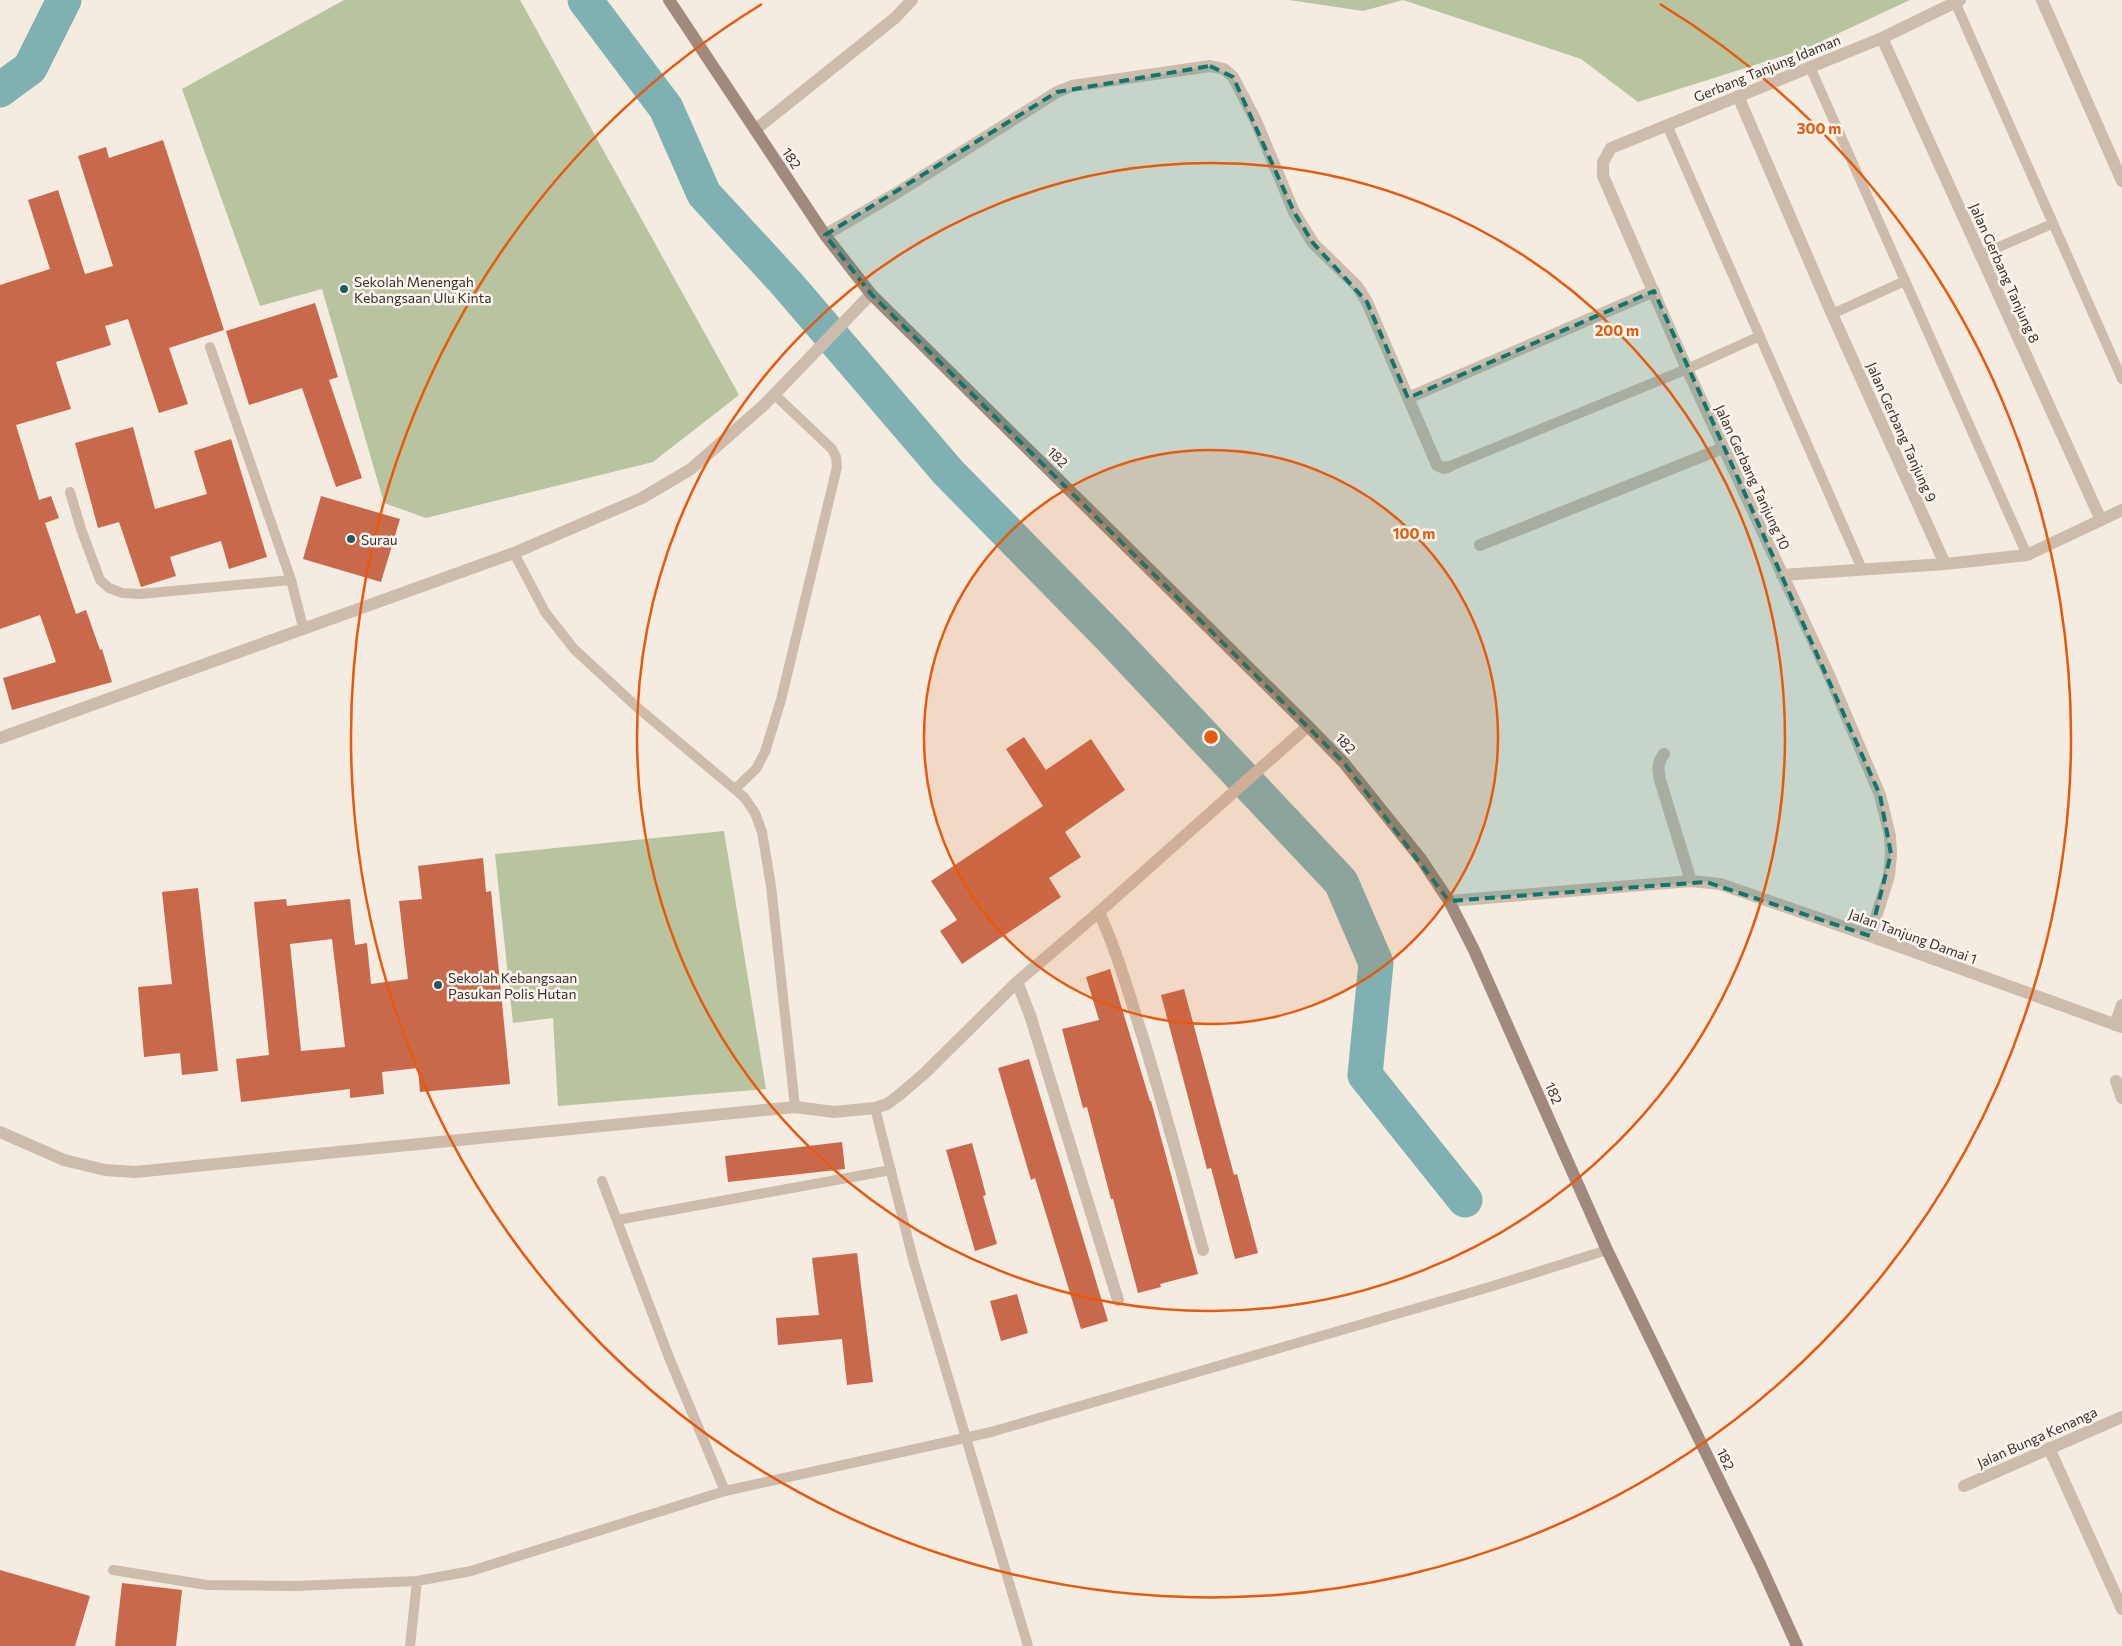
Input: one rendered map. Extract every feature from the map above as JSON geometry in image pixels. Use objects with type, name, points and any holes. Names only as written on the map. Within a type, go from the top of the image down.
[{"type":"street","name":"182","points":[[669,0],[824,235],[871,294],[1308,726],[1356,778],[1421,859],[1450,901],[1474,950],[1607,1250],[1760,1564],[1797,1646]]},
{"type":"street","points":[[755,130],[895,18],[912,0]]},
{"type":"street","points":[[2042,0],[2122,181]]},
{"type":"street","name":"Gerbang Tanjung Idaman","points":[[1602,176],[1603,162],[1611,148],[1882,38],[1958,1]]},
{"type":"street","name":"Jalan Gerbang Tanjung 8","points":[[1882,38],[2101,520]]},
{"type":"street","points":[[824,235],[895,194],[1057,92],[1072,86],[1210,66],[1224,70],[1233,77],[1256,121],[1294,212],[1313,243],[1356,286],[1367,302],[1436,465],[1444,468],[1448,467]]},
{"type":"street","name":"Jalan Gerbang Tanjung 9","points":[[1738,96],[1832,314],[1945,564]]},
{"type":"street","name":"Jalan Gerbang Tanjung 10","points":[[1602,176],[1687,369],[1829,675],[1880,795],[1890,836],[1892,854],[1888,876],[1870,936]]},
{"type":"street","points":[[1408,398],[1654,291]]},
{"type":"street","points":[[0,738],[303,627],[514,553],[642,498],[667,485],[691,469],[775,395],[871,294]]},
{"type":"street","points":[[1480,545],[1724,448]]},
{"type":"street","points":[[1782,575],[1945,564],[2027,555],[2122,510]]},
{"type":"street","points":[[0,1132],[64,1160],[105,1170],[135,1172],[796,1108],[834,1112],[875,1108],[892,1100],[925,1074],[1017,982],[1099,912],[1308,726]]},
{"type":"street","points":[[1664,754],[1660,759],[1658,769],[1660,780],[1691,881]]},
{"type":"street","name":"Jalan Tanjung Damai 1","points":[[1450,901],[1691,881],[1720,884],[2118,1026]]},
{"type":"street","points":[[1099,912],[1125,980],[1167,1119],[1203,1250]]},
{"type":"street","points":[[1017,982],[1033,1024],[1118,1300]]},
{"type":"street","points":[[2118,1026],[2122,1005]]},
{"type":"street","points":[[2116,1081],[2122,1098]]},
{"type":"street","name":"Jalan Bunga Kenanga","points":[[1964,1486],[2122,1417]]},
{"type":"street","points":[[2049,1448],[2122,1609]]},
{"type":"lane","points":[[1958,1],[2052,224],[2122,379]]},
{"type":"lane","points":[[1810,67],[2027,555]]},
{"type":"lane","points":[[1667,125],[1862,569]]},
{"type":"lane","points":[[1980,255],[2052,224]]},
{"type":"lane","points":[[1832,314],[1905,281]]},
{"type":"lane","points":[[1448,467],[1687,369],[1760,336]]},
{"type":"lane","points":[[210,347],[291,580],[303,627]]},
{"type":"lane","points":[[734,789],[756,769],[765,752],[781,700],[836,467],[836,457],[832,449],[775,395]]},
{"type":"lane","points":[[70,492],[100,580],[109,588],[122,593],[140,594],[291,580]]},
{"type":"lane","points":[[514,553],[546,612],[574,649],[638,708],[744,797],[755,813],[762,832],[771,886],[796,1108]]},
{"type":"lane","points":[[875,1108],[914,1264],[1028,1646]]},
{"type":"lane","points":[[617,1220],[891,1170]]},
{"type":"lane","points":[[602,1181],[670,1360],[725,1490]]},
{"type":"lane","points":[[113,1570],[207,1585],[296,1586],[417,1581],[470,1571],[725,1490],[991,1432],[1493,1286],[1607,1250]]},
{"type":"lane","points":[[410,1646],[417,1581]]},
{"type":"highlighted area","points":[[1210,66],[1233,77],[1294,212],[1313,243],[1367,302],[1408,398],[1654,291],[1880,795],[1891,854],[1870,936],[1706,882],[1449,901],[1344,763],[871,294],[825,235],[1057,92]]},
{"type":"green space","points":[[344,0],[520,0],[739,395],[653,462],[426,518],[384,503],[322,289],[260,306],[182,89]]},
{"type":"green space","points":[[1289,0],[1403,0],[1363,11]]},
{"type":"green space","points":[[1403,0],[1910,0],[1805,49],[1638,102],[1581,59]]},
{"type":"green space","points":[[724,831],[766,1089],[558,1106],[553,1018],[513,1023],[495,854]]},
{"type":"building","points":[[163,140],[224,330],[169,348],[188,404],[159,413],[128,319],[105,326],[111,345],[56,362],[71,409],[16,425],[39,500],[51,496],[59,518],[45,523],[76,614],[86,610],[100,650],[102,649],[112,682],[12,710],[3,678],[56,662],[40,615],[0,629],[0,285],[50,269],[28,200],[58,190],[85,274],[113,266],[78,156],[106,147],[109,158]]},
{"type":"building","points":[[315,303],[338,377],[329,380],[362,478],[336,487],[302,388],[249,405],[226,331]]},
{"type":"building","points":[[133,427],[155,509],[207,494],[194,451],[231,439],[267,557],[229,569],[221,541],[170,557],[176,576],[141,587],[119,522],[98,528],[75,443]]},
{"type":"building","name":"Surau","points":[[321,496],[400,519],[381,582],[303,559]]},
{"type":"building","points":[[1024,737],[1046,770],[1091,739],[1125,790],[1065,832],[1081,857],[1049,878],[1061,897],[962,964],[940,931],[957,920],[931,881],[1043,806],[1006,749]]},
{"type":"building","points":[[483,858],[486,892],[491,891],[510,1084],[420,1092],[418,1068],[382,1072],[384,1094],[350,1098],[350,1089],[241,1102],[236,1059],[269,1055],[254,902],[286,899],[287,906],[350,899],[355,945],[367,943],[371,984],[408,979],[399,901],[422,899],[418,866]],"holes":[[[332,939],[345,1047],[301,1051],[290,944]]]},
{"type":"building","points":[[198,888],[218,1071],[182,1075],[180,1053],[144,1057],[138,987],[172,984],[162,892]]},
{"type":"building","points":[[1110,969],[1151,1101],[1198,1274],[1160,1284],[1161,1287],[1138,1293],[1087,1107],[1083,1108],[1062,1029],[1099,1020],[1086,977]]},
{"type":"building","points":[[1184,989],[1234,1175],[1237,1174],[1258,1253],[1235,1259],[1211,1168],[1207,1169],[1161,995]]},
{"type":"building","points":[[1029,1059],[1108,1321],[1081,1329],[1035,1178],[1031,1180],[998,1068]]},
{"type":"building","points":[[842,1142],[845,1169],[728,1182],[725,1156]]},
{"type":"building","points":[[972,1143],[986,1195],[983,1196],[997,1244],[975,1251],[946,1150]]},
{"type":"building","points":[[857,1253],[873,1382],[847,1385],[842,1339],[778,1345],[776,1318],[819,1315],[812,1258]]},
{"type":"building","points":[[1017,1294],[1028,1333],[1001,1341],[990,1301]]},
{"type":"building","points":[[0,1570],[90,1596],[75,1646],[0,1646]]},
{"type":"building","points":[[122,1583],[182,1590],[176,1646],[115,1646]]},
{"type":"waterway","points":[[0,90],[30,68],[64,0]]},
{"type":"waterway","points":[[585,0],[666,108],[704,194],[787,284],[948,472],[1111,638],[1341,882],[1376,963],[1365,1075],[1465,1200]]},
{"type":"place","name":"Sekolah Menengah Kebangsaan Ulu Kinta","points":[[344,289]]},
{"type":"place","name":"Surau","points":[[351,539]]},
{"type":"place","name":"Sekolah Kebangsaan Pasukan Polis Hutan","points":[[438,985]]}]
